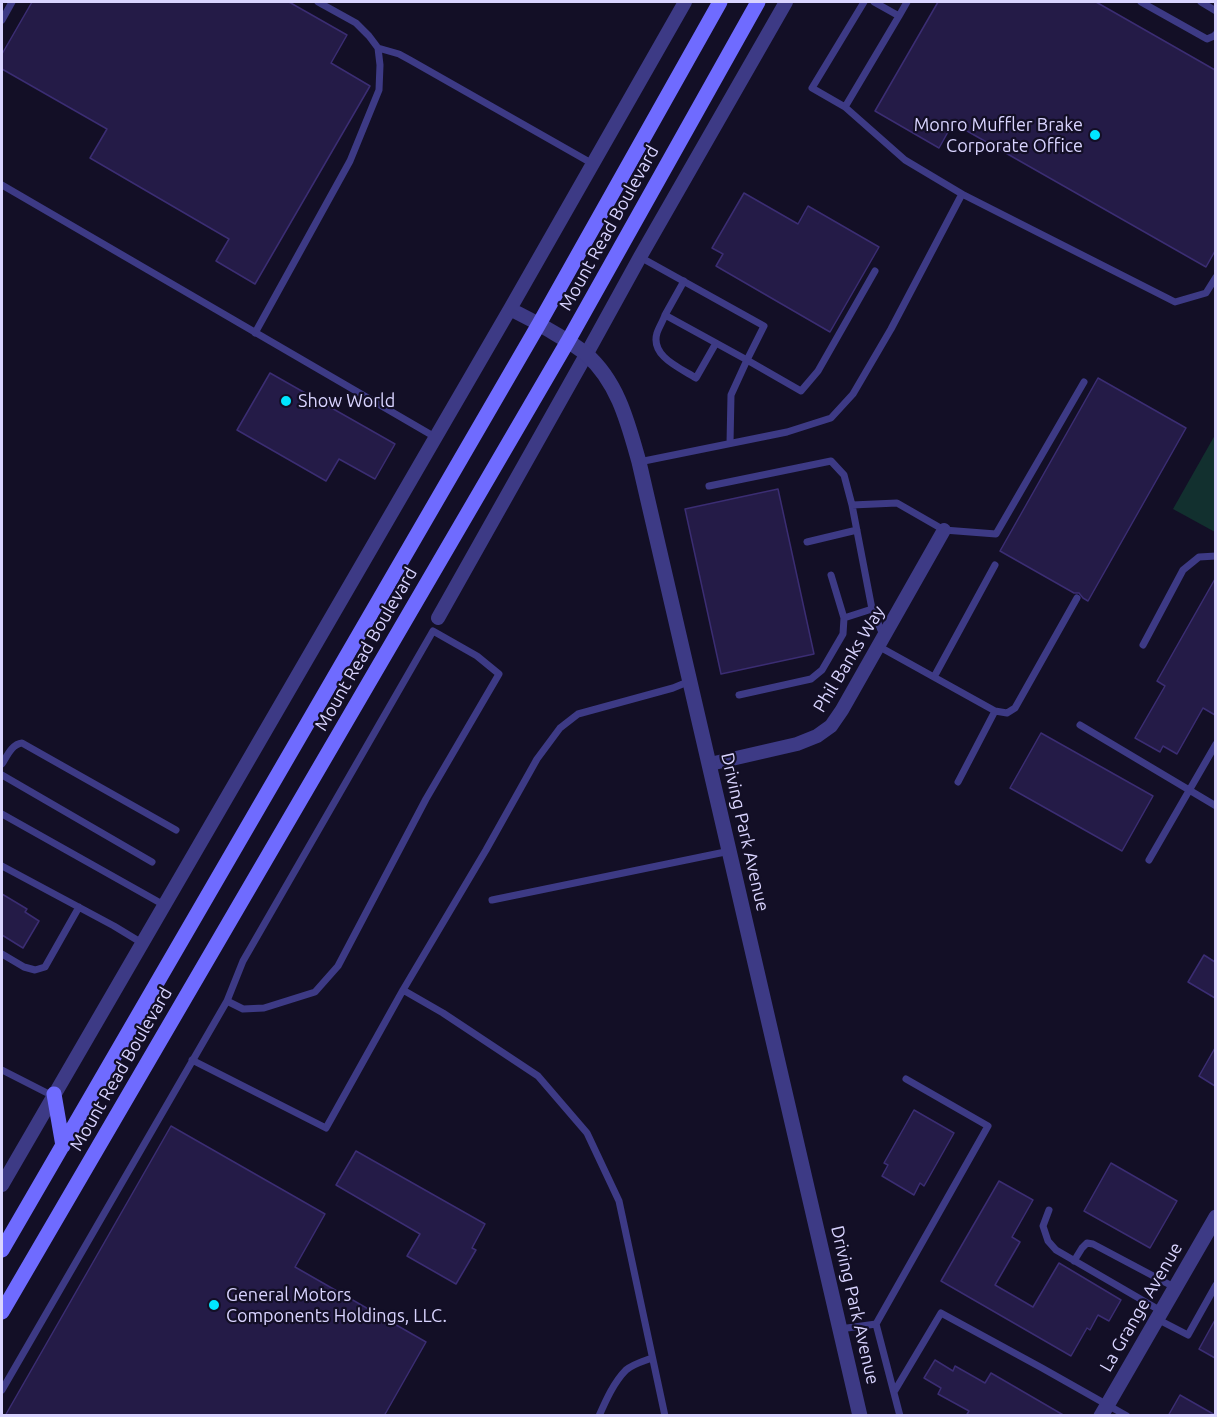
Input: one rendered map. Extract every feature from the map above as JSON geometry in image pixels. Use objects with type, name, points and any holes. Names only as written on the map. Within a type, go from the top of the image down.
[{"type":"main road","name":"Mount Read Boulevard","points":[[2,1250],[539,324],[720,2]]},
{"type":"main road","name":"Mount Read Boulevard","points":[[2,1312],[568,341],[758,2]]},
{"type":"main road","points":[[54,1095],[63,1146]]},
{"type":"street","points":[[2,1185],[510,309],[685,2]]},
{"type":"street","points":[[438,618],[786,2]]},
{"type":"street","name":"Driving Park Avenue","points":[[510,309],[568,341],[586,355],[607,377],[626,419],[639,462],[710,764],[860,1416]]},
{"type":"street","name":"Phil Banks Way","points":[[710,764],[797,744],[817,736],[831,726],[944,530]]},
{"type":"street","name":"La Grange Avenue","points":[[1104,1410],[1215,1217]]},
{"type":"lane","points":[[2,20],[12,2]]},
{"type":"lane","points":[[255,333],[350,161],[379,90],[378,48],[356,23],[318,2]]},
{"type":"lane","points":[[864,2],[812,88],[845,107],[905,160],[962,194],[1175,302],[1206,293],[1215,277]]},
{"type":"lane","points":[[874,2],[899,16]]},
{"type":"lane","points":[[845,107],[907,2]]},
{"type":"lane","points":[[1141,2],[1207,39],[1215,34]]},
{"type":"lane","points":[[1201,2],[1215,10]]},
{"type":"lane","points":[[378,48],[399,54],[593,164]]},
{"type":"lane","points":[[2,185],[435,437]]},
{"type":"lane","points":[[639,462],[787,432],[831,418],[853,394],[891,329],[962,194]]},
{"type":"lane","points":[[640,257],[764,326],[731,394],[730,443]]},
{"type":"lane","points":[[665,315],[801,391],[819,371],[875,271]]},
{"type":"lane","points":[[684,281],[656,335],[661,355],[696,378],[716,343]]},
{"type":"lane","points":[[852,505],[897,502],[944,530],[996,534],[1084,382]]},
{"type":"lane","points":[[709,486],[831,460],[844,475],[872,609],[881,641],[934,677],[995,711],[1006,713],[1015,708],[1077,598]]},
{"type":"lane","points":[[807,542],[857,530]]},
{"type":"lane","points":[[1143,645],[1183,570],[1199,557],[1215,556]]},
{"type":"lane","points":[[934,677],[995,565]]},
{"type":"lane","points":[[739,695],[811,679],[822,670],[843,634],[844,618],[831,575]]},
{"type":"lane","points":[[844,618],[872,609]]},
{"type":"lane","points":[[2,1390],[227,1001],[243,960],[438,618]]},
{"type":"lane","points":[[227,1001],[243,1010],[264,1008],[315,992],[338,966],[426,799],[499,674],[477,656],[432,631]]},
{"type":"lane","points":[[192,1060],[326,1128],[537,759],[560,728],[578,714],[673,688],[690,681]]},
{"type":"lane","points":[[958,782],[995,711]]},
{"type":"lane","points":[[1080,725],[1215,806]]},
{"type":"lane","points":[[2,764],[13,746],[22,743],[176,830]]},
{"type":"lane","points":[[1149,860],[1215,744]]},
{"type":"lane","points":[[2,775],[152,862]]},
{"type":"lane","points":[[2,814],[164,905]]},
{"type":"lane","points":[[492,900],[730,851]]},
{"type":"lane","points":[[2,866],[114,926],[142,944]]},
{"type":"lane","points":[[2,954],[24,967],[35,970],[45,967],[79,907]]},
{"type":"lane","points":[[403,990],[443,1013],[538,1076],[587,1133],[619,1202],[666,1416]]},
{"type":"lane","points":[[2,1070],[54,1095]]},
{"type":"lane","points":[[900,1416],[876,1324],[988,1125],[906,1079]]},
{"type":"lane","points":[[1049,1210],[1043,1226],[1048,1241],[1056,1250],[1188,1335],[1215,1285]]},
{"type":"lane","points":[[1074,1261],[1087,1243],[1094,1244],[1175,1287]]},
{"type":"lane","points":[[894,1392],[941,1313],[1042,1368],[1104,1410],[1127,1416]]},
{"type":"lane","points":[[840,1329],[876,1324]]},
{"type":"lane","points":[[599,1416],[606,1399],[627,1370],[652,1358]]},
{"type":"green space","points":[[1215,435],[1215,532],[1173,509]]},
{"type":"building","points":[[32,2],[289,2],[347,35],[331,63],[370,86],[255,284],[216,261],[229,239],[90,158],[107,129],[2,69],[2,54]]},
{"type":"building","name":"Monro Muffler Brake Corporate Office","points":[[938,2],[1096,2],[1215,70],[1215,251],[1206,267],[953,123],[939,148],[875,111]]},
{"type":"building","points":[[744,193],[798,224],[808,206],[879,247],[830,332],[716,266],[723,254],[712,248]]},
{"type":"building","name":"Show World","points":[[270,373],[395,444],[375,479],[339,459],[326,481],[237,430]]},
{"type":"building","points":[[1098,378],[1186,428],[1088,601],[1079,593],[1074,593],[1000,551]]},
{"type":"building","points":[[778,489],[814,654],[721,674],[685,509]]},
{"type":"building","points":[[1215,579],[1215,715],[1203,708],[1177,754],[1163,746],[1160,752],[1135,738],[1165,686],[1157,681]]},
{"type":"building","points":[[1041,733],[1153,796],[1122,851],[1010,788]]},
{"type":"building","points":[[2,894],[27,909],[25,912],[39,921],[23,948],[2,935]]},
{"type":"building","points":[[1204,955],[1215,962],[1215,998],[1188,982]]},
{"type":"building","points":[[1215,1048],[1215,1086],[1199,1076]]},
{"type":"building","points":[[914,1110],[954,1133],[924,1186],[920,1183],[914,1195],[882,1176],[888,1165],[884,1163]]},
{"type":"building","name":"General Motors Components Holdings, LLC.","points":[[171,1126],[325,1214],[295,1267],[426,1342],[384,1416],[5,1416]]},
{"type":"building","points":[[356,1151],[485,1224],[472,1248],[476,1250],[456,1284],[407,1256],[420,1234],[336,1185]]},
{"type":"building","points":[[1111,1163],[1177,1201],[1150,1248],[1084,1211]]},
{"type":"building","points":[[999,1181],[1033,1200],[1012,1237],[1020,1242],[995,1285],[1033,1307],[1059,1263],[1121,1300],[1109,1321],[1098,1315],[1090,1330],[1087,1328],[1071,1356],[941,1281]]},
{"type":"building","points":[[1215,1320],[1215,1358],[1199,1349]]},
{"type":"building","points":[[935,1360],[953,1371],[955,1366],[985,1383],[991,1373],[1065,1416],[966,1416],[969,1411],[938,1394],[941,1388],[924,1378]]},
{"type":"building","points":[[1180,1395],[1215,1415],[1215,1416],[1168,1416]]},
{"type":"place","name":"Monro Muffler Brake Corporate Office","points":[[1095,135]]},
{"type":"place","name":"Show World","points":[[286,401]]},
{"type":"place","name":"General Motors Components Holdings, LLC.","points":[[214,1305]]}]
